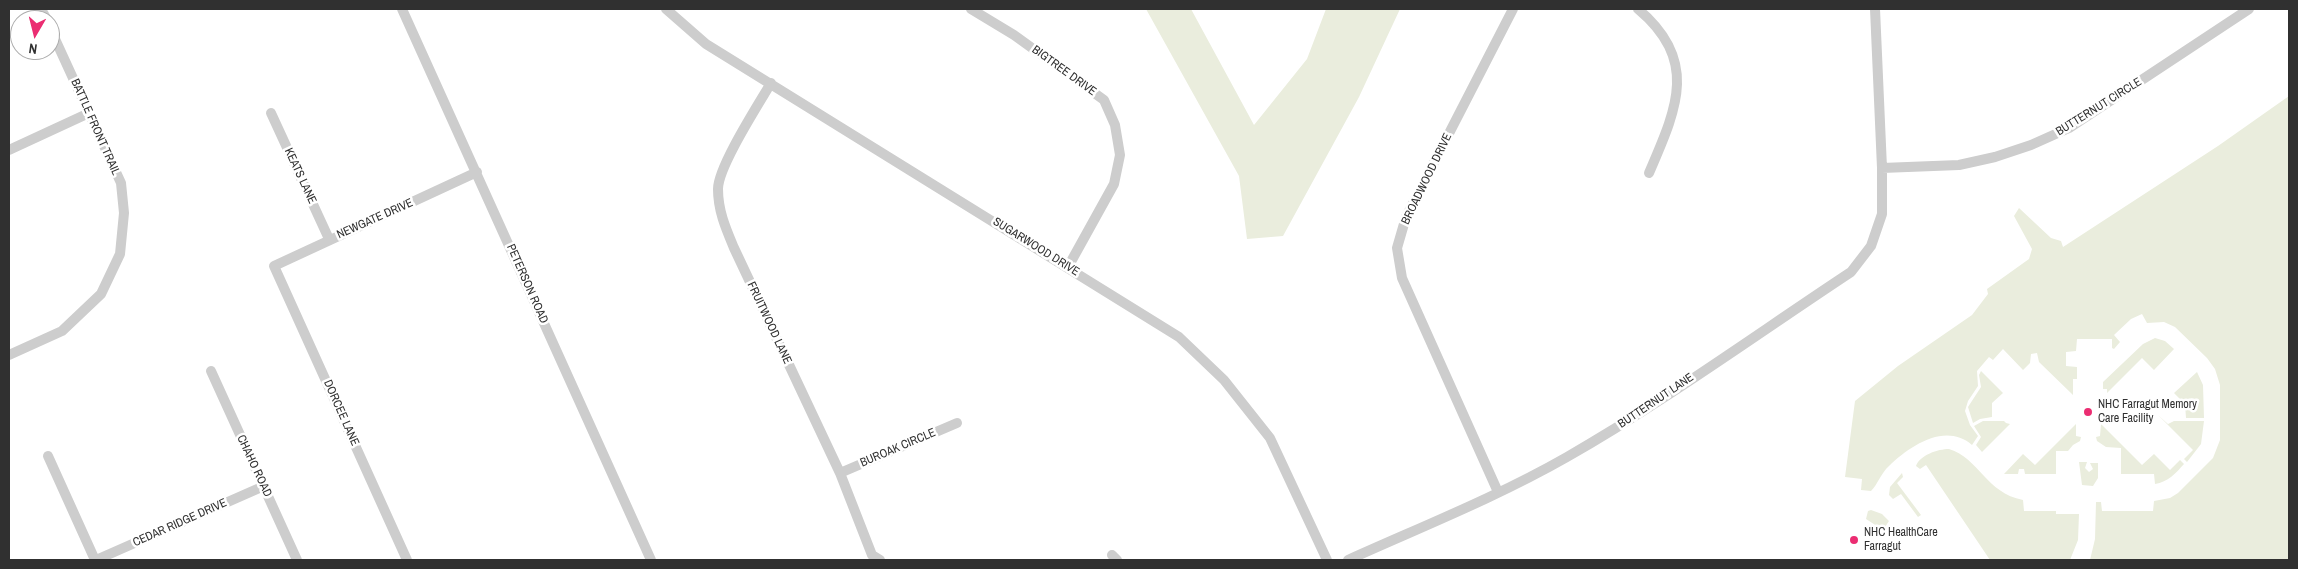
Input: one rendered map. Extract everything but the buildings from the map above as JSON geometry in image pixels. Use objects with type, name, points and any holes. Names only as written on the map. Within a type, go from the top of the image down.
[{"type":"street","name":"PETERSON ROAD","points":[[402,9],[651,560]]},
{"type":"street","name":"SUGARWOOD DRIVE","points":[[666,9],[706,44],[1068,266],[1179,337],[1224,380],[1270,438],[1328,560]]},
{"type":"street","name":"BIGTREE DRIVE","points":[[972,9],[1014,35],[1104,100],[1115,125],[1120,155],[1114,184],[1068,266]]},
{"type":"street","name":"BROADWOOD DRIVE","points":[[1498,492],[1402,278],[1397,248],[1406,217],[1513,9]]},
{"type":"street","points":[[1638,9],[1654,22],[1672,51],[1679,88],[1670,124],[1649,173]]},
{"type":"street","points":[[1874,9],[1882,168]]},
{"type":"street","name":"BUTTERNUT CIRCLE","points":[[1882,168],[1959,164],[1995,157],[2031,145],[2069,128],[2249,9]]},
{"type":"street","name":"BATTLE FRONT TRAIL","points":[[9,355],[62,331],[101,294],[120,254],[124,213],[121,184],[60,50]]},
{"type":"street","name":"FRUITWOOD LANE","points":[[771,83],[730,155],[718,187],[720,214],[734,248],[840,473],[872,555],[880,560]]},
{"type":"street","name":"KEATS LANE","points":[[272,112],[330,239]]},
{"type":"street","points":[[9,150],[89,113]]},
{"type":"street","name":"BUTTERNUT LANE","points":[[1348,560],[1498,492],[1565,458],[1613,430],[1851,272],[1871,246],[1882,214],[1882,168]]},
{"type":"street","name":"NEWGATE DRIVE","points":[[274,266],[476,172]]},
{"type":"street","name":"DORCEE LANE","points":[[274,266],[407,560]]},
{"type":"street","name":"CHAHO ROAD","points":[[211,371],[297,560]]},
{"type":"street","name":"BUROAK CIRCLE","points":[[840,473],[957,423]]},
{"type":"street","points":[[48,456],[95,560]]},
{"type":"street","name":"CEDAR RIDGE DRIVE","points":[[95,560],[264,486]]},
{"type":"green space","points":[[1146,9],[1191,9],[1254,125],[1307,59],[1326,9],[1400,9],[1359,97],[1283,236],[1247,239],[1239,176]]},
{"type":"green space","points":[[2289,96],[2289,560],[2090,560],[2095,539],[2096,502],[2101,502],[2102,511],[2153,511],[2154,501],[2170,498],[2178,493],[2213,458],[2220,440],[2220,385],[2215,369],[2207,358],[2175,327],[2164,322],[2147,323],[2142,314],[2131,319],[2114,335],[2120,342],[2114,349],[2112,348],[2112,339],[2077,339],[2076,351],[2066,352],[2066,366],[2077,367],[2077,379],[2073,379],[2073,395],[2039,362],[2037,353],[2031,354],[2030,363],[2023,370],[2003,349],[1993,360],[1989,357],[1977,371],[1978,386],[1968,401],[1965,411],[1970,425],[1978,436],[1972,445],[1962,438],[1951,436],[1939,436],[1928,439],[1897,458],[1884,472],[1871,491],[1861,490],[1862,479],[1845,477],[1855,401],[1898,366],[1972,315],[1988,294],[1987,289],[2029,259],[2032,249],[2014,216],[2019,208],[2051,238],[2061,241],[2063,247],[2218,146]]},
{"type":"green space","points":[[2155,338],[2165,341],[2174,349],[2154,370],[2142,358],[2107,393],[2107,389],[2103,389],[2103,382],[2143,344]]},
{"type":"green space","points":[[1981,371],[2003,393],[1992,403],[1992,417],[1980,419],[1973,423],[1968,407],[1981,387],[1979,375]]},
{"type":"green space","points":[[2197,372],[2203,385],[2204,418],[2186,418],[2185,404],[2174,393]]},
{"type":"green space","points":[[2158,415],[2168,424],[2174,421],[2204,421],[2201,444],[2187,462],[2184,459],[2193,450]]},
{"type":"green space","points":[[1983,421],[2004,421],[2010,424],[1982,452],[1976,445],[1981,437],[1974,426]]},
{"type":"green space","points":[[2076,424],[2076,436],[2081,437],[2080,441],[2068,451],[2056,451],[2056,474],[2025,474],[2024,469],[2019,469],[2018,474],[2004,474],[2023,454],[2035,465]]},
{"type":"green space","points":[[2101,424],[2142,465],[2154,454],[2170,470],[2180,460],[2184,464],[2168,479],[2155,484],[2154,474],[2121,474],[2121,448],[2106,447],[2097,441],[2096,437],[2100,436]]},
{"type":"green space","points":[[1949,449],[1959,453],[1968,460],[2000,490],[2010,496],[2023,500],[2024,511],[2056,511],[2056,514],[2079,514],[2078,540],[2070,560],[1990,560],[1926,465],[1920,469],[1916,466],[1921,459],[1930,453]]},
{"type":"green space","points":[[2079,462],[2087,462],[2085,468],[2089,472],[2093,469],[2090,463],[2098,463],[2098,478],[2093,486],[2082,485]]},
{"type":"green space","points":[[1902,473],[1903,477],[1897,483],[1921,515],[1918,517],[1901,494],[1893,499],[1889,495],[1890,487]]},
{"type":"green space","points":[[1871,510],[1882,514],[1889,521],[1883,530],[1866,519],[1868,511]]},
{"type":"place","name":"NHC Farragut Memory Care Facility","points":[[2088,412]]},
{"type":"place","name":"NHC HealthCare Farragut","points":[[1854,540]]}]
